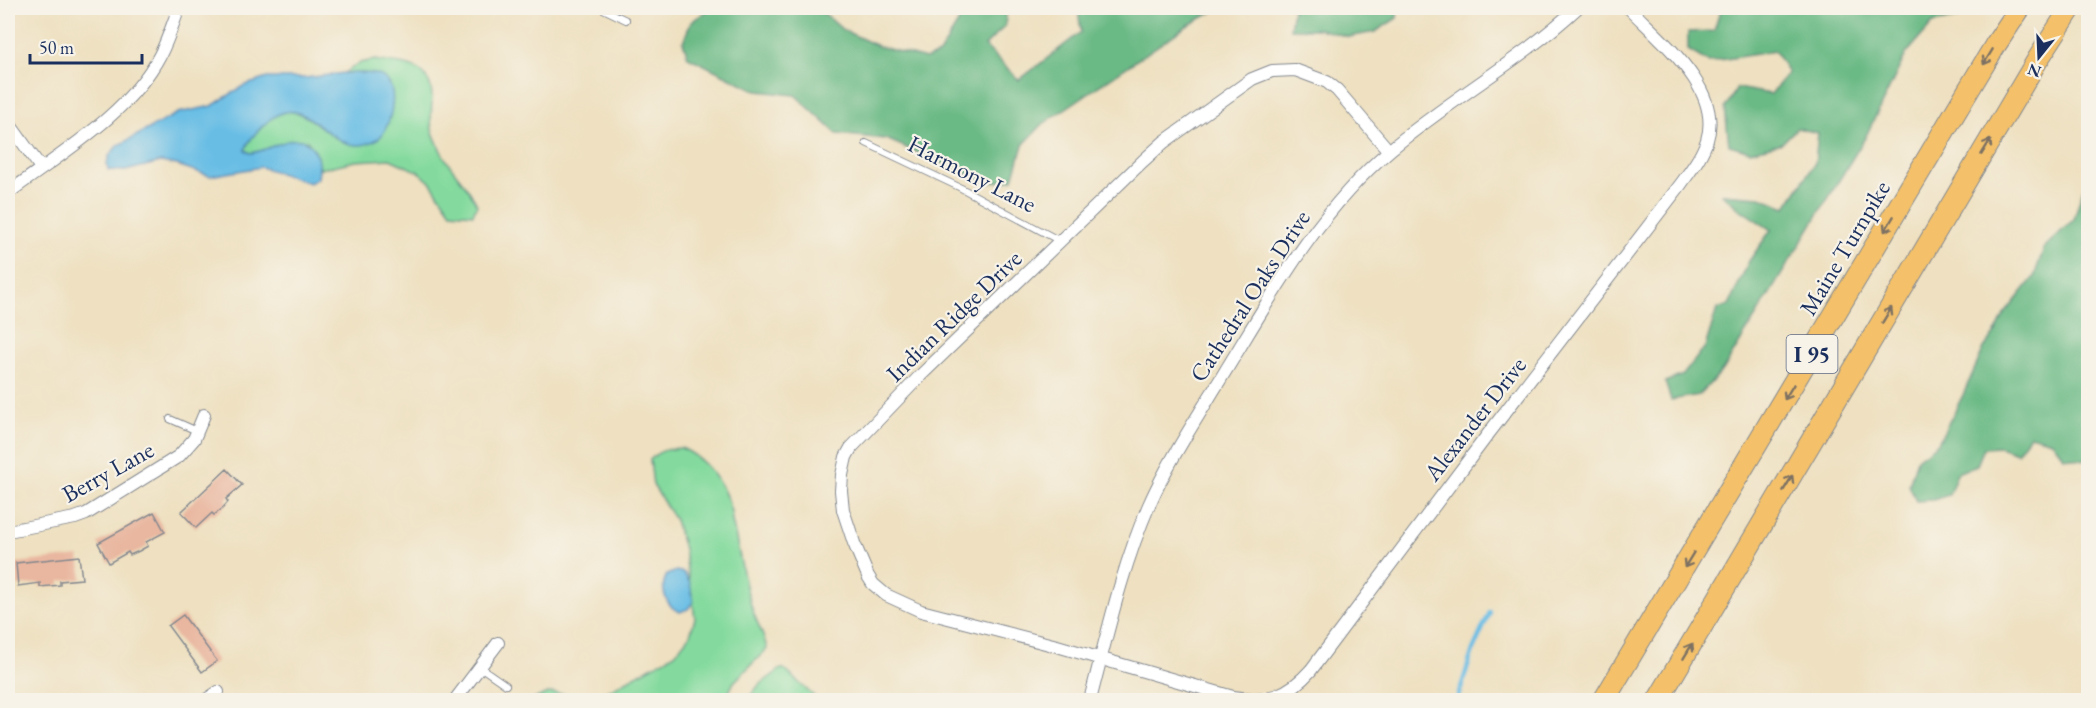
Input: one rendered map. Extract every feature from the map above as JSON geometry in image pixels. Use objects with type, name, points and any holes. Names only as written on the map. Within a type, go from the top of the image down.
[{"type":"highway","name":"Maine Turnpike","points":[[1604,700],[1996,44],[2020,8]]},
{"type":"highway","name":"I 95","points":[[1658,700],[2071,8]]},
{"type":"street","points":[[8,193],[119,108],[160,56],[179,8]]},
{"type":"street","name":"Cathedral Oaks Drive","points":[[1090,700],[1127,567],[1142,522],[1160,483],[1179,448],[1303,246],[1333,207],[1389,151],[1577,8]]},
{"type":"street","name":"Alexander Drive","points":[[1101,659],[1233,697],[1253,700],[1287,692],[1300,683],[1311,670],[1482,443],[1682,184],[1702,154],[1710,122],[1708,105],[1703,92],[1690,72],[1629,8]]},
{"type":"street","name":"Indian Ridge Drive","points":[[1101,659],[921,612],[896,601],[878,589],[868,576],[848,526],[841,499],[844,465],[851,448],[1060,241],[1164,142],[1252,79],[1272,71],[1295,70],[1327,82],[1337,90],[1389,151]]},
{"type":"street","points":[[8,122],[41,168]]},
{"type":"street","name":"Berry Lane","points":[[8,531],[86,514],[179,456],[194,439],[204,415]]},
{"type":"street","points":[[456,700],[498,644]]},
{"type":"street","points":[[206,700],[218,692]]},
{"type":"lane","points":[[601,8],[626,20]]},
{"type":"lane","name":"Harmony Lane","points":[[866,143],[961,188],[1060,241]]},
{"type":"lane","points":[[170,419],[198,431]]},
{"type":"lane","points":[[480,667],[507,684]]},
{"type":"green space","points":[[711,8],[818,8],[843,30],[878,46],[926,59],[939,54],[967,8],[1007,8],[1005,26],[985,46],[1019,80],[1081,32],[1078,8],[1219,8],[1187,26],[1043,124],[1023,145],[1013,179],[989,183],[886,139],[837,134],[795,95],[757,91],[688,57],[683,42],[691,22]]},
{"type":"green space","points":[[1291,8],[1398,8],[1397,18],[1375,32],[1349,37],[1319,29],[1290,29],[1293,9]]},
{"type":"green space","points":[[1721,8],[1974,8],[1963,17],[1933,23],[1906,54],[1865,138],[1723,370],[1699,395],[1671,400],[1665,382],[1683,375],[1705,347],[1717,309],[1729,305],[1749,261],[1771,230],[1738,208],[1722,194],[1760,197],[1786,207],[1815,163],[1818,133],[1797,128],[1782,143],[1750,151],[1729,145],[1725,108],[1737,88],[1771,94],[1788,73],[1775,51],[1708,62],[1688,50],[1688,32],[1714,31]]},
{"type":"green space","points":[[375,60],[410,66],[426,77],[432,91],[433,132],[445,158],[477,205],[473,214],[451,212],[431,183],[419,172],[390,159],[355,161],[320,169],[318,156],[308,141],[279,144],[270,149],[250,153],[245,150],[252,137],[270,118],[284,111],[308,118],[335,138],[370,74],[344,73],[359,63]]},
{"type":"green space","points":[[2088,178],[2088,449],[2086,460],[2064,457],[2052,441],[2030,435],[2017,453],[2000,447],[1984,448],[1977,465],[1957,473],[1949,495],[1933,500],[1916,501],[1909,485],[1917,459],[1938,443],[1984,348],[2004,315],[2034,277],[2044,248],[2074,219]]},
{"type":"green space","points":[[681,448],[700,460],[723,488],[731,510],[748,595],[767,649],[734,682],[725,700],[533,700],[547,693],[580,695],[604,693],[675,654],[690,635],[695,618],[684,549],[675,520],[653,485],[650,460],[664,451]]},
{"type":"green space","points":[[784,669],[818,700],[747,700],[758,686]]},
{"type":"water","points":[[344,73],[377,74],[391,87],[391,113],[379,138],[366,144],[352,144],[327,132],[304,115],[292,112],[279,114],[265,124],[251,139],[245,150],[250,153],[258,152],[293,140],[308,143],[316,153],[319,167],[318,178],[310,183],[261,167],[210,176],[161,162],[125,171],[108,170],[109,156],[117,146],[178,113],[212,106],[243,86],[267,78],[305,78]]},
{"type":"water","points":[[676,571],[684,573],[690,583],[693,602],[688,609],[680,612],[671,606],[664,591],[667,575]]},
{"type":"building","points":[[227,469],[242,485],[226,499],[228,502],[222,509],[214,515],[212,513],[196,528],[181,512]]},
{"type":"building","points":[[154,512],[165,532],[146,542],[148,546],[139,551],[130,555],[128,552],[109,563],[98,543]]},
{"type":"building","points":[[79,556],[82,579],[60,581],[60,585],[40,587],[40,583],[18,586],[16,563]]},
{"type":"building","points":[[183,615],[217,661],[202,672],[168,626]]},
{"type":"waterway","points":[[1457,700],[1473,650],[1490,612]]}]
